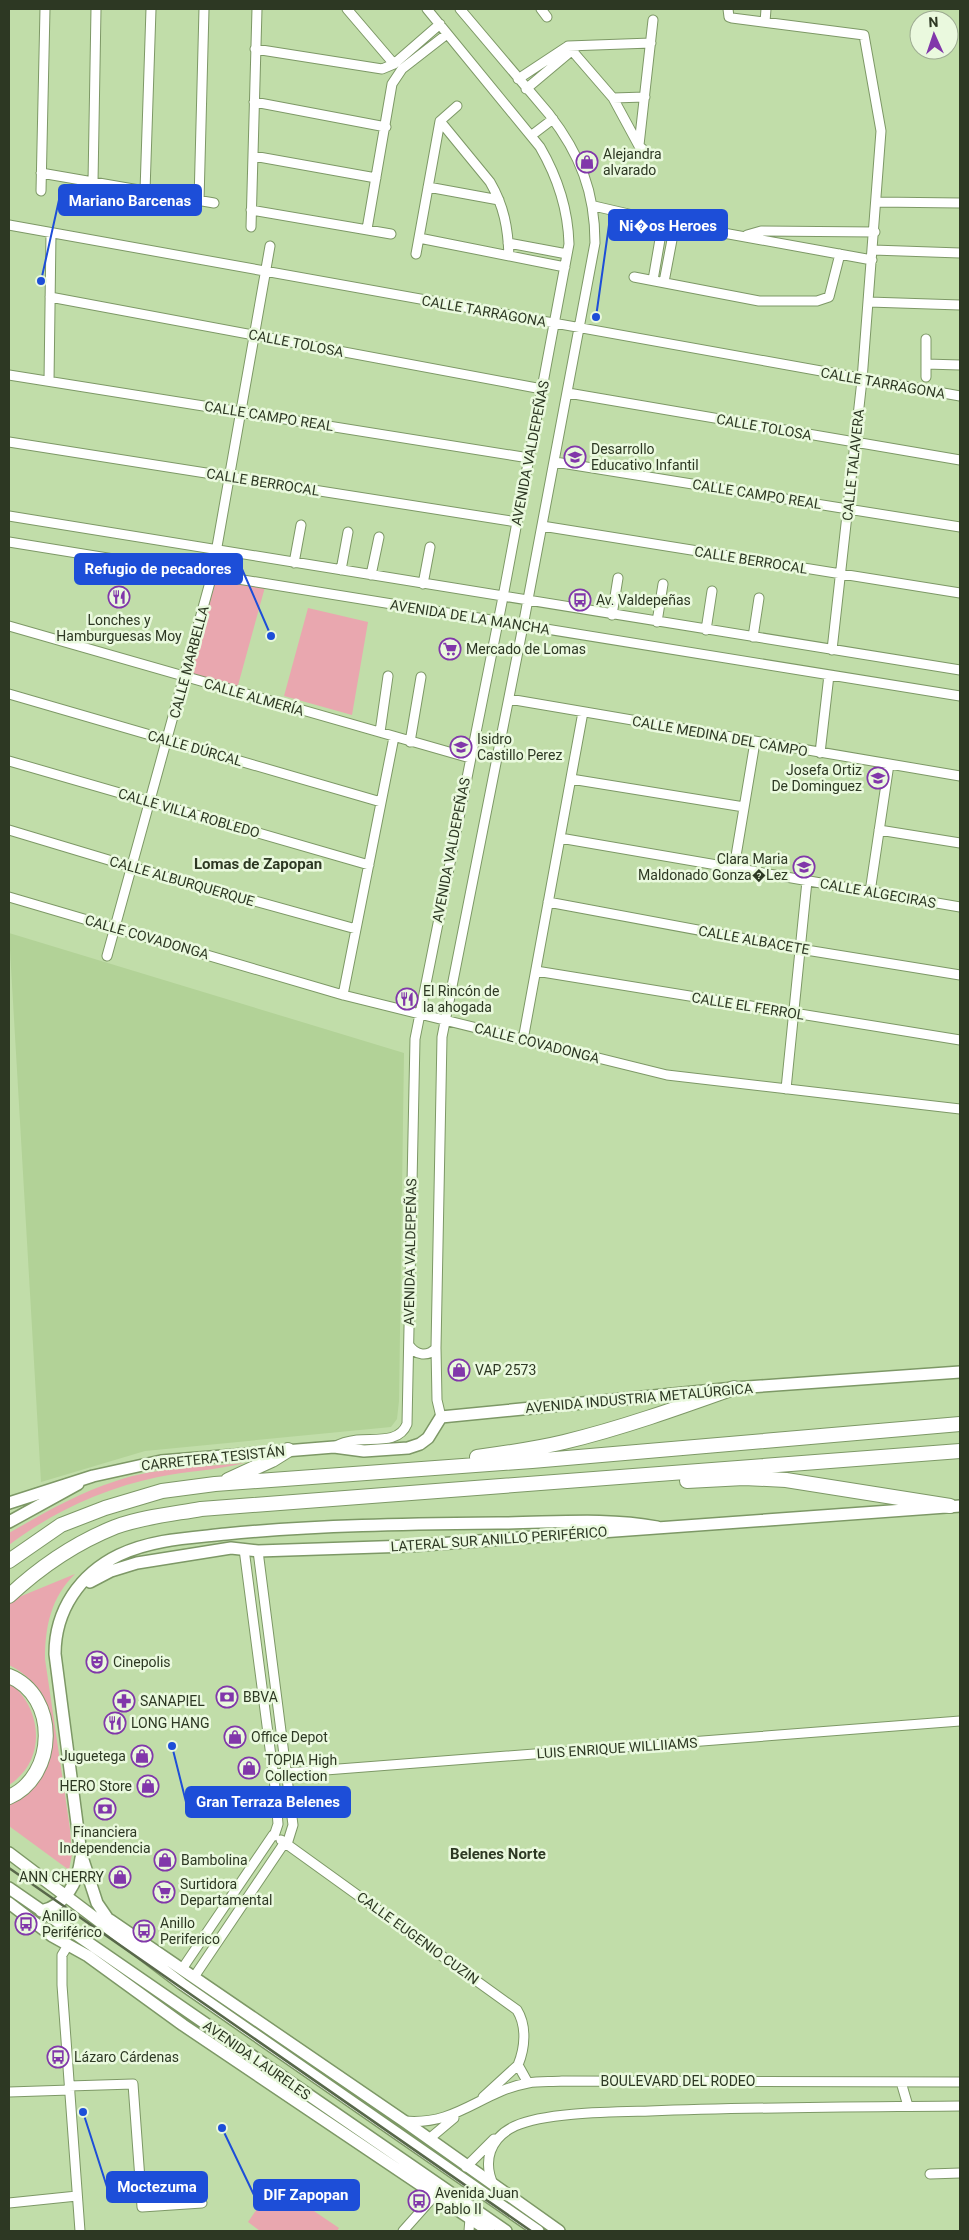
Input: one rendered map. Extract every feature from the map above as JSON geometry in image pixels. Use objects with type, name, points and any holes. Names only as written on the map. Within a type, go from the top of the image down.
[{"type":"highway","points":[[419,1470],[446,1462],[542,1447],[585,1437],[651,1417],[734,1388]]},
{"type":"highway","points":[[9,1561],[61,1525],[105,1508],[162,1491],[215,1484],[419,1470],[960,1424]]},
{"type":"highway","points":[[215,1484],[256,1467],[288,1450]]},
{"type":"highway","points":[[9,1596],[40,1569],[74,1547],[116,1527],[160,1516],[202,1509],[374,1494],[492,1487],[960,1451]]},
{"type":"highway","points":[[492,1487],[762,1479],[810,1482],[955,1506]]},
{"type":"highway","points":[[9,1676],[17,1679],[32,1694],[41,1711],[46,1728],[46,1746],[41,1763],[28,1783],[9,1797]]},
{"type":"main road","name":"AVENIDA INDUSTRIA METALÚRGICA","points":[[442,1417],[734,1388],[960,1372]]},
{"type":"main road","points":[[334,1447],[364,1451],[415,1446],[428,1438],[442,1417]]},
{"type":"main road","name":"CARRETERA TESISTÁN","points":[[9,1503],[93,1476],[161,1461],[334,1447]]},
{"type":"main road","points":[[9,1522],[93,1476]]},
{"type":"main road","name":"LATERAL SUR ANILLO PERIFÉRICO","points":[[61,1618],[79,1592],[94,1580],[111,1571],[137,1564],[231,1548],[258,1552],[409,1546],[955,1506]]},
{"type":"main road","points":[[108,1919],[94,1895],[81,1854],[55,1654],[55,1641],[61,1618],[76,1589],[100,1566],[127,1551],[164,1541],[263,1530],[361,1524],[616,1521],[657,1527]]},
{"type":"main road","name":"AVENIDA LAURELES","points":[[9,1853],[194,1993],[538,2231]]},
{"type":"main road","points":[[41,1911],[58,1905],[66,1896],[77,1876],[81,1854]]},
{"type":"main road","name":"AVENIDA LAURELES","points":[[9,1888],[413,2168],[470,2218],[489,2231]]},
{"type":"main road","name":"AVENIDA LAURELES","points":[[66,1896],[77,1897],[404,2121],[559,2231]]},
{"type":"main road","name":"AVENIDA LAURELES","points":[[9,1903],[52,1936],[88,1956],[183,2025],[439,2191],[506,2231]]},
{"type":"main road","points":[[413,2168],[429,2139]]},
{"type":"main road","points":[[439,2191],[463,2164]]},
{"type":"street","points":[[41,191],[45,9]]},
{"type":"street","points":[[93,182],[96,9]]},
{"type":"street","points":[[144,191],[151,9]]},
{"type":"street","points":[[199,201],[204,9]]},
{"type":"street","points":[[251,227],[256,9]]},
{"type":"street","points":[[347,9],[394,64]]},
{"type":"street","name":"AVENIDA VALDEPEÑAS","points":[[334,1447],[352,1441],[395,1437],[403,1432],[408,1420],[414,1066],[418,1014],[503,597],[565,267],[569,229],[561,192],[553,169],[532,135],[427,9]]},
{"type":"street","name":"AVENIDA VALDEPEÑAS","points":[[442,1417],[437,1400],[436,1348],[440,1055],[444,1020],[524,626],[594,252],[594,206],[587,181],[576,156],[553,119],[460,9]]},
{"type":"street","points":[[541,9],[548,17]]},
{"type":"street","points":[[728,9],[729,17],[765,22],[766,9]]},
{"type":"street","points":[[639,146],[653,20]]},
{"type":"street","name":"CALLE TALAVERA","points":[[765,22],[864,35],[881,131],[875,232],[862,380],[832,650]]},
{"type":"street","points":[[256,48],[382,69],[394,64],[440,24]]},
{"type":"street","points":[[367,230],[392,84],[402,69],[447,34]]},
{"type":"street","points":[[518,79],[573,47],[651,44]]},
{"type":"street","points":[[526,88],[573,47]]},
{"type":"street","points":[[573,47],[613,98],[639,146],[650,155]]},
{"type":"street","points":[[613,98],[645,97]]},
{"type":"street","points":[[254,102],[386,127]]},
{"type":"street","points":[[416,254],[440,121],[457,106]]},
{"type":"street","points":[[532,135],[553,119]]},
{"type":"street","points":[[440,121],[490,182],[500,200],[506,222],[509,256]]},
{"type":"street","points":[[253,156],[376,178]]},
{"type":"street","points":[[41,173],[214,204]]},
{"type":"street","points":[[428,187],[500,200]]},
{"type":"street","points":[[877,202],[960,203]]},
{"type":"street","points":[[594,206],[663,222],[872,260]]},
{"type":"street","points":[[251,210],[391,234]]},
{"type":"street","points":[[653,280],[663,222]]},
{"type":"street","points":[[664,282],[675,224]]},
{"type":"street","name":"CALLE TARRAGONA","points":[[9,225],[862,380],[960,396]]},
{"type":"street","points":[[744,236],[762,231],[875,232]]},
{"type":"street","points":[[49,381],[51,233]]},
{"type":"street","points":[[419,238],[565,267]]},
{"type":"street","points":[[508,243],[567,254]]},
{"type":"street","name":"CALLE MARBELLA","points":[[107,956],[185,678],[218,550],[270,246]]},
{"type":"street","points":[[873,250],[960,253]]},
{"type":"street","points":[[634,277],[759,301],[824,300],[830,297],[840,254]]},
{"type":"street","name":"CALLE TOLOSA","points":[[50,298],[542,389]]},
{"type":"street","points":[[869,302],[960,304]]},
{"type":"street","points":[[926,339],[926,378]]},
{"type":"street","points":[[926,364],[960,365]]},
{"type":"street","name":"CALLE CAMPO REAL","points":[[9,375],[529,458]]},
{"type":"street","name":"CALLE TOLOSA","points":[[568,394],[960,460]]},
{"type":"street","name":"CALLE BERROCAL","points":[[9,442],[517,522]]},
{"type":"street","name":"CALLE CAMPO REAL","points":[[555,462],[960,527]]},
{"type":"street","name":"AVENIDA DE LA MANCHA","points":[[9,516],[960,670]]},
{"type":"street","points":[[294,563],[301,525]]},
{"type":"street","name":"CALLE BERROCAL","points":[[542,526],[960,593]]},
{"type":"street","points":[[341,570],[348,532]]},
{"type":"street","points":[[371,575],[379,537]]},
{"type":"street","name":"AVENIDA DE LA MANCHA","points":[[9,542],[960,696]]},
{"type":"street","points":[[423,584],[430,547]]},
{"type":"street","points":[[612,615],[618,578]]},
{"type":"street","points":[[657,622],[663,584]]},
{"type":"street","points":[[706,630],[712,591]]},
{"type":"street","points":[[753,637],[759,598]]},
{"type":"street","name":"CALLE ALMERÍA","points":[[9,626],[185,678],[470,758]]},
{"type":"street","points":[[820,753],[829,675]]},
{"type":"street","points":[[380,732],[388,676]]},
{"type":"street","points":[[410,742],[421,676]]},
{"type":"street","name":"CALLE DÚRCAL","points":[[9,694],[381,802]]},
{"type":"street","name":"CALLE MEDINA DEL CAMPO","points":[[509,699],[960,776]]},
{"type":"street","points":[[523,1040],[583,712]]},
{"type":"street","points":[[343,995],[394,737]]},
{"type":"street","points":[[734,868],[755,742]]},
{"type":"street","name":"CALLE VILLA ROBLEDO","points":[[9,761],[368,865]]},
{"type":"street","points":[[870,892],[889,764]]},
{"type":"street","points":[[571,779],[744,807]]},
{"type":"street","name":"CALLE ALBURQUERQUE","points":[[9,830],[132,867],[356,929]]},
{"type":"street","points":[[879,830],[960,844]]},
{"type":"street","name":"CALLE ALGECIRAS","points":[[560,838],[960,907]]},
{"type":"street","points":[[786,1089],[807,881]]},
{"type":"street","name":"CALLE COVADONGA","points":[[9,897],[343,995],[667,1075],[960,1109]]},
{"type":"street","name":"CALLE ALBACETE","points":[[548,902],[800,949],[960,975]]},
{"type":"street","name":"CALLE EL FERROL","points":[[536,971],[960,1040]]},
{"type":"street","points":[[409,1345],[414,1352],[422,1354],[430,1353],[436,1348]]},
{"type":"street","points":[[182,1969],[272,1835],[274,1836],[278,1824],[274,1774],[244,1550]]},
{"type":"street","points":[[194,1978],[285,1842],[288,1841],[292,1824],[258,1552]]},
{"type":"street","points":[[257,1654],[271,1652]]},
{"type":"street","name":"LUIS ENRIQUE WILLIIAMS","points":[[274,1774],[960,1721]]},
{"type":"street","name":"CALLE EUGENIO CUZIN","points":[[272,1835],[285,1842],[516,2010],[523,2026],[522,2052],[518,2064]]},
{"type":"street","points":[[68,1944],[62,1955],[62,1985],[80,2231]]},
{"type":"street","points":[[478,2101],[518,2064],[528,2083]]},
{"type":"street","name":"BOULEVARD DEL RODEO","points":[[404,2121],[430,2122],[462,2111],[478,2101],[528,2083],[562,2081],[960,2082]]},
{"type":"street","points":[[901,2082],[908,2106]]},
{"type":"street","points":[[9,2092],[133,2084],[142,2207],[202,2203]]},
{"type":"street","name":"BOULEVARD DEL RODEO","points":[[463,2164],[485,2145],[514,2127],[528,2122],[603,2112],[720,2108],[960,2106]]},
{"type":"street","points":[[429,2139],[462,2111]]},
{"type":"street","points":[[494,2186],[488,2169],[489,2155],[494,2142],[501,2136]]},
{"type":"street","points":[[930,2174],[960,2173]]},
{"type":"street","points":[[403,2231],[439,2191]]},
{"type":"street","points":[[9,2203],[77,2196]]},
{"type":"street","points":[[469,2231],[470,2218]]},
{"type":"shaded area","points":[[215,579],[265,587],[237,689],[189,676]]},
{"type":"shaded area","points":[[308,608],[368,622],[352,715],[284,696]]},
{"type":"shaded area","points":[[9,933],[404,1053],[399,1401],[397,1419],[391,1427],[145,1451],[41,1482]]},
{"type":"shaded area","points":[[245,1463],[158,1477],[118,1488],[61,1512],[9,1545],[9,1533],[61,1504],[102,1486],[132,1476],[164,1470]]},
{"type":"shaded area","points":[[75,1574],[60,1592],[51,1613],[46,1635],[45,1659],[70,1829],[72,1854],[69,1870],[9,1826],[9,1802],[40,1775],[45,1706],[42,1695],[35,1685],[25,1675],[9,1665],[9,1604],[19,1597]]},
{"type":"shaded area","points":[[9,1682],[29,1706],[36,1734],[35,1749],[30,1762],[21,1775],[9,1785]]},
{"type":"shaded area","points":[[274,2184],[339,2228],[337,2231],[260,2231],[248,2222]]},
{"type":"railway","points":[[9,1868],[531,2231]]},
{"type":"place","name":"Alejandra alvarado","points":[[587,162]]},
{"type":"place","name":"Mariano Barcenas","points":[[41,281]]},
{"type":"place","name":"Ni�os Heroes","points":[[596,317]]},
{"type":"place","name":"Desarrollo Educativo Infantil","points":[[575,457]]},
{"type":"place","name":"Lonches y Hamburguesas Moy","points":[[119,597]]},
{"type":"place","name":"Av. Valdepeñas","points":[[580,600]]},
{"type":"place","name":"Refugio de pecadores","points":[[271,636]]},
{"type":"place","name":"Mercado de Lomas","points":[[450,649]]},
{"type":"place","name":"Isidro Castillo Perez","points":[[461,747]]},
{"type":"place","name":"Josefa Ortiz De Dominguez","points":[[878,778]]},
{"type":"place","name":"Clara Maria Maldonado Gonza�Lez","points":[[804,867]]},
{"type":"place","name":"El Rincón de la ahogada","points":[[407,999]]},
{"type":"place","name":"VAP 2573","points":[[459,1370]]},
{"type":"place","name":"Cinepolis","points":[[97,1662]]},
{"type":"place","name":"BBVA","points":[[227,1697]]},
{"type":"place","name":"SANAPIEL","points":[[124,1701]]},
{"type":"place","name":"LONG HANG","points":[[115,1723]]},
{"type":"place","name":"Office Depot","points":[[235,1737]]},
{"type":"place","name":"Gran Terraza Belenes","points":[[172,1746]]},
{"type":"place","name":"Juguetega","points":[[142,1756]]},
{"type":"place","name":"TOPIA High Collection","points":[[249,1768]]},
{"type":"place","name":"HERO Store","points":[[148,1786]]},
{"type":"place","name":"Financiera Independencia","points":[[105,1809]]},
{"type":"place","name":"Bambolina","points":[[165,1860]]},
{"type":"place","name":"ANN CHERRY","points":[[120,1877]]},
{"type":"place","name":"Surtidora Departamental","points":[[164,1892]]},
{"type":"place","name":"Anillo Periférico","points":[[26,1924]]},
{"type":"place","name":"Anillo Periferico","points":[[144,1931]]},
{"type":"place","name":"Lázaro Cárdenas","points":[[58,2057]]},
{"type":"place","name":"Moctezuma","points":[[83,2112]]},
{"type":"place","name":"DIF Zapopan","points":[[222,2128]]},
{"type":"place","name":"Avenida Juan Pablo II","points":[[419,2201]]},
{"type":"district","name":"Lomas de Zapopan","points":[[258,864]]},
{"type":"district","name":"Belenes Norte","points":[[498,1854]]}]
